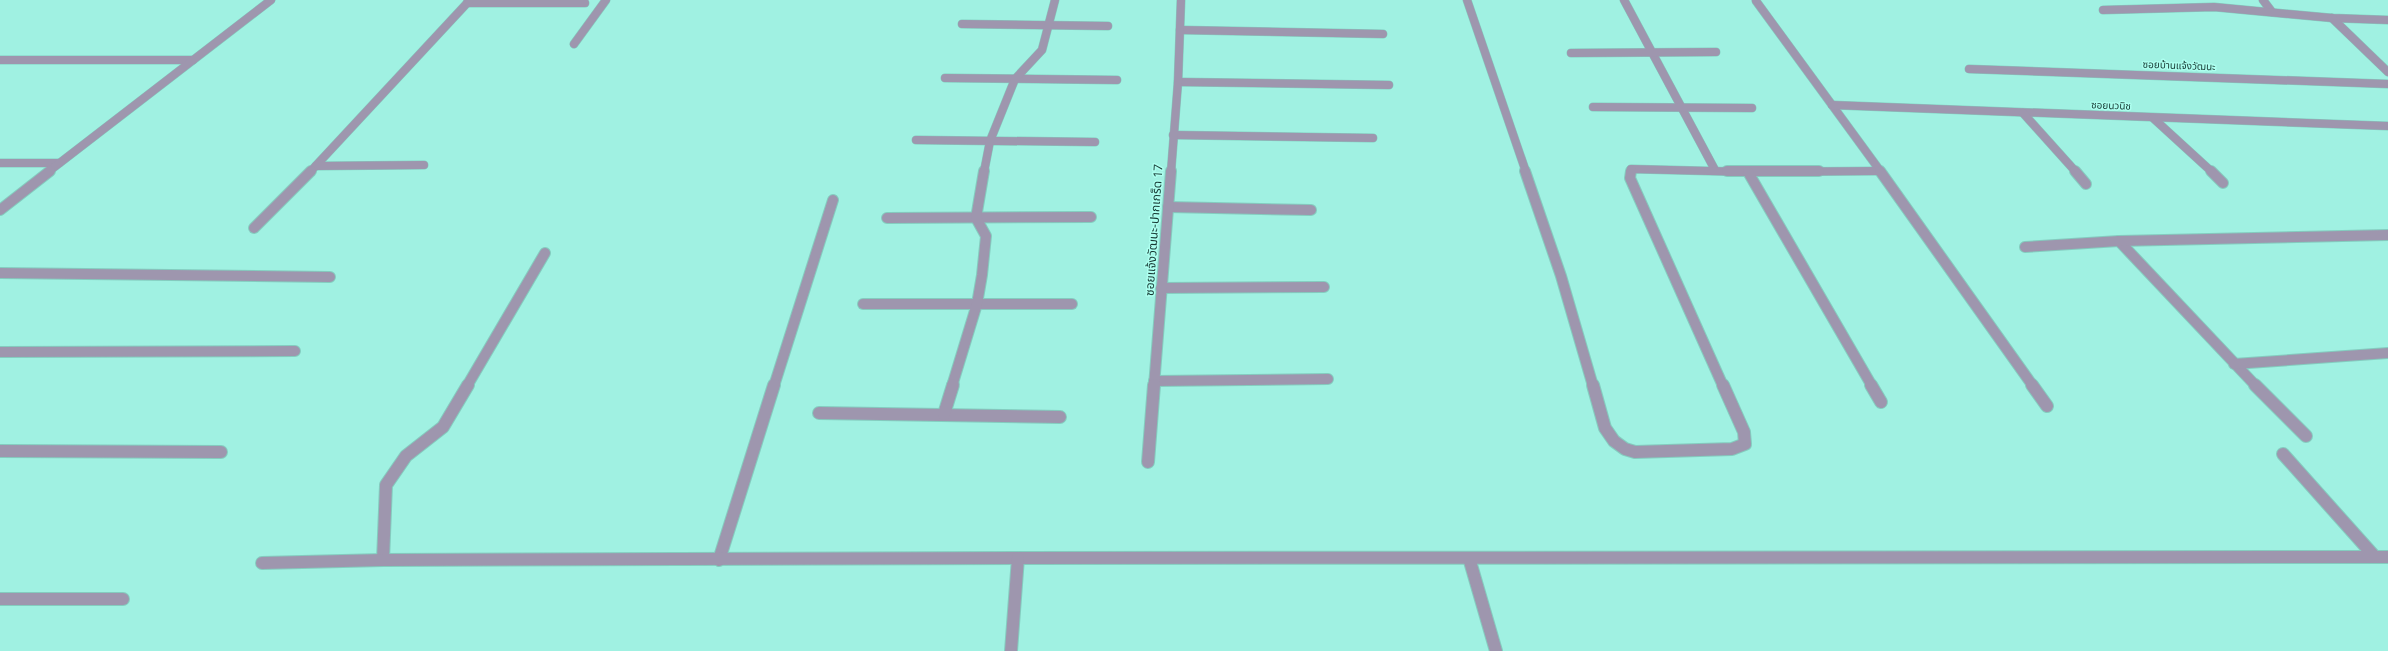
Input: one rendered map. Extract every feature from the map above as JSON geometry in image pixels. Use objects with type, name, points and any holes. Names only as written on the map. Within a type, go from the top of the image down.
[{"type":"street","points":[[0,210],[271,0]]},
{"type":"street","points":[[574,44],[606,0]]},
{"type":"street","points":[[944,414],[977,304],[986,236],[976,218],[990,141],[1015,79],[1042,50],[1055,0]]},
{"type":"street","name":"ซอยแจ้งวัฒนะ-ปากเกร็ด 17","points":[[1148,462],[1168,207],[1172,135],[1178,82],[1181,0]]},
{"type":"street","points":[[1467,0],[1561,276],[1605,428],[1612,442],[1622,449],[1635,452],[1732,449],[1744,444],[1744,432],[1630,178],[1631,169],[1748,172],[1880,171]]},
{"type":"street","points":[[1624,0],[1715,170]]},
{"type":"street","points":[[2263,0],[2272,12]]},
{"type":"street","points":[[254,228],[316,166],[468,1],[585,3]]},
{"type":"street","points":[[1756,1],[1880,171],[2047,406]]},
{"type":"street","points":[[2103,10],[2214,7],[2332,18],[2388,20]]},
{"type":"street","points":[[2332,18],[2388,72]]},
{"type":"street","points":[[962,24],[1108,26]]},
{"type":"street","points":[[1180,30],[1383,34]]},
{"type":"street","points":[[1571,53],[1716,52]]},
{"type":"street","points":[[0,60],[193,60]]},
{"type":"street","name":"ซอยบ้านแจ้งวัฒนะ","points":[[1968,69],[2388,84]]},
{"type":"street","points":[[945,78],[1116,80]]},
{"type":"street","points":[[1178,82],[1388,85]]},
{"type":"street","name":"ซอยนวนิช","points":[[1832,105],[2388,126]]},
{"type":"street","points":[[1593,107],[1752,108]]},
{"type":"street","points":[[2023,113],[2086,184]]},
{"type":"street","points":[[2153,118],[2223,183]]},
{"type":"street","points":[[1172,135],[1373,138]]},
{"type":"street","points":[[916,140],[1095,142]]},
{"type":"street","points":[[0,164],[59,163]]},
{"type":"street","points":[[316,166],[424,165]]},
{"type":"street","points":[[1748,172],[1881,402]]},
{"type":"street","points":[[719,560],[833,200]]},
{"type":"street","points":[[1168,207],[1311,210]]},
{"type":"street","points":[[887,218],[1090,217]]},
{"type":"street","points":[[2025,247],[2120,241],[2388,235]]},
{"type":"street","points":[[2120,241],[2234,364],[2306,436]]},
{"type":"street","points":[[383,560],[386,485],[406,456],[443,427],[545,253]]},
{"type":"street","points":[[0,273],[330,277]]},
{"type":"street","points":[[1161,288],[1324,286]]},
{"type":"street","points":[[863,304],[1072,304]]},
{"type":"street","points":[[0,352],[295,351]]},
{"type":"street","points":[[2234,364],[2388,353]]},
{"type":"street","points":[[1154,381],[1328,379]]},
{"type":"street","points":[[819,413],[1060,417]]},
{"type":"street","points":[[0,450],[221,452]]},
{"type":"street","points":[[2283,454],[2375,557]]},
{"type":"street","points":[[262,563],[383,560],[1018,558],[2388,557]]},
{"type":"street","points":[[1011,651],[1018,558]]},
{"type":"street","points":[[1468,558],[1496,651]]},
{"type":"street","points":[[0,600],[123,599]]}]
